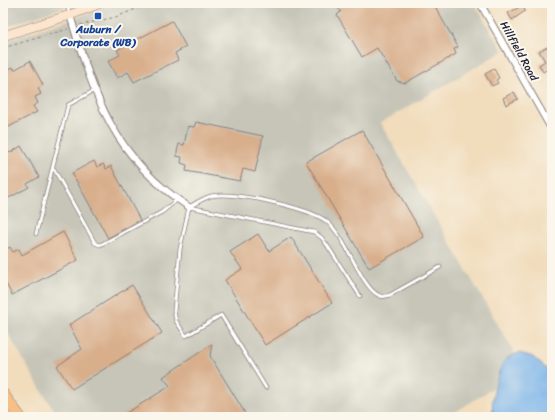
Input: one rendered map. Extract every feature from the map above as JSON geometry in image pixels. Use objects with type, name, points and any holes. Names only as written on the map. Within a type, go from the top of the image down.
[{"type":"highway","points":[[3,394],[20,417]]},
{"type":"main road","points":[[3,36],[70,15],[100,3]]},
{"type":"street","name":"Hillfield Road","points":[[480,3],[552,130]]},
{"type":"street","points":[[70,15],[95,90],[113,130],[131,156],[167,192],[189,206]]},
{"type":"lane","points":[[66,3],[70,15]]},
{"type":"lane","points":[[36,234],[54,169],[68,105],[95,90]]},
{"type":"lane","points":[[54,169],[95,243],[100,245],[162,212],[178,199]]},
{"type":"lane","points":[[189,206],[212,196],[229,196],[274,202],[316,215],[326,221],[336,231],[369,287],[377,295],[383,297],[390,295],[440,267]]},
{"type":"lane","points":[[189,206],[314,232],[322,238],[360,296]]},
{"type":"lane","points":[[189,206],[180,249],[174,311],[176,321],[186,336],[221,314],[266,388]]},
{"type":"shaded area","points":[[3,3],[76,3],[3,28]]},
{"type":"shaded area","points":[[119,3],[474,3],[503,51],[380,123],[524,369],[447,417],[59,417],[46,398],[3,325],[3,42]]},
{"type":"water","points":[[519,353],[533,357],[552,374],[552,417],[500,417],[493,412],[492,407],[494,394],[501,367],[506,360]]},
{"type":"building","points":[[346,3],[433,3],[458,47],[454,49],[456,54],[405,83],[397,81],[377,48],[362,57],[337,15],[341,12],[338,8]]},
{"type":"building","points":[[515,3],[522,3],[525,11],[512,20],[508,13],[518,8]]},
{"type":"building","points":[[172,21],[186,47],[175,53],[178,60],[134,82],[128,72],[117,78],[108,61],[120,55],[117,50]]},
{"type":"building","points":[[547,47],[551,54],[548,55],[552,64],[550,65],[551,67],[543,72],[539,65],[545,61],[539,51]]},
{"type":"building","points":[[30,61],[43,85],[38,88],[41,94],[35,97],[38,103],[33,106],[37,112],[3,130],[3,72],[13,67],[14,70]]},
{"type":"building","points":[[494,69],[499,78],[496,80],[498,83],[492,86],[485,74]]},
{"type":"building","points":[[514,92],[518,99],[506,105],[503,98]]},
{"type":"building","points":[[196,122],[263,136],[255,172],[243,169],[240,181],[186,171],[187,165],[181,163],[182,157],[176,156],[179,144],[184,145],[188,126],[194,127]]},
{"type":"building","points":[[362,130],[424,237],[369,268],[306,162]]},
{"type":"building","points":[[21,146],[39,177],[27,184],[29,187],[3,201],[3,152],[7,150],[10,153]]},
{"type":"building","points":[[94,161],[97,167],[103,164],[106,169],[111,166],[140,220],[108,238],[72,173]]},
{"type":"building","points":[[63,232],[78,260],[12,295],[3,278],[3,251],[10,247],[13,252],[19,249],[22,255]]},
{"type":"building","points":[[258,234],[269,251],[291,237],[332,303],[265,345],[225,280],[242,269],[230,252]]},
{"type":"building","points":[[132,285],[162,333],[72,389],[57,366],[82,349],[69,325]]},
{"type":"building","points":[[212,344],[210,356],[245,413],[238,417],[120,417],[170,386],[163,377]]},
{"type":"place","name":"Auburn / Corporate (WB)","points":[[98,16]]}]
